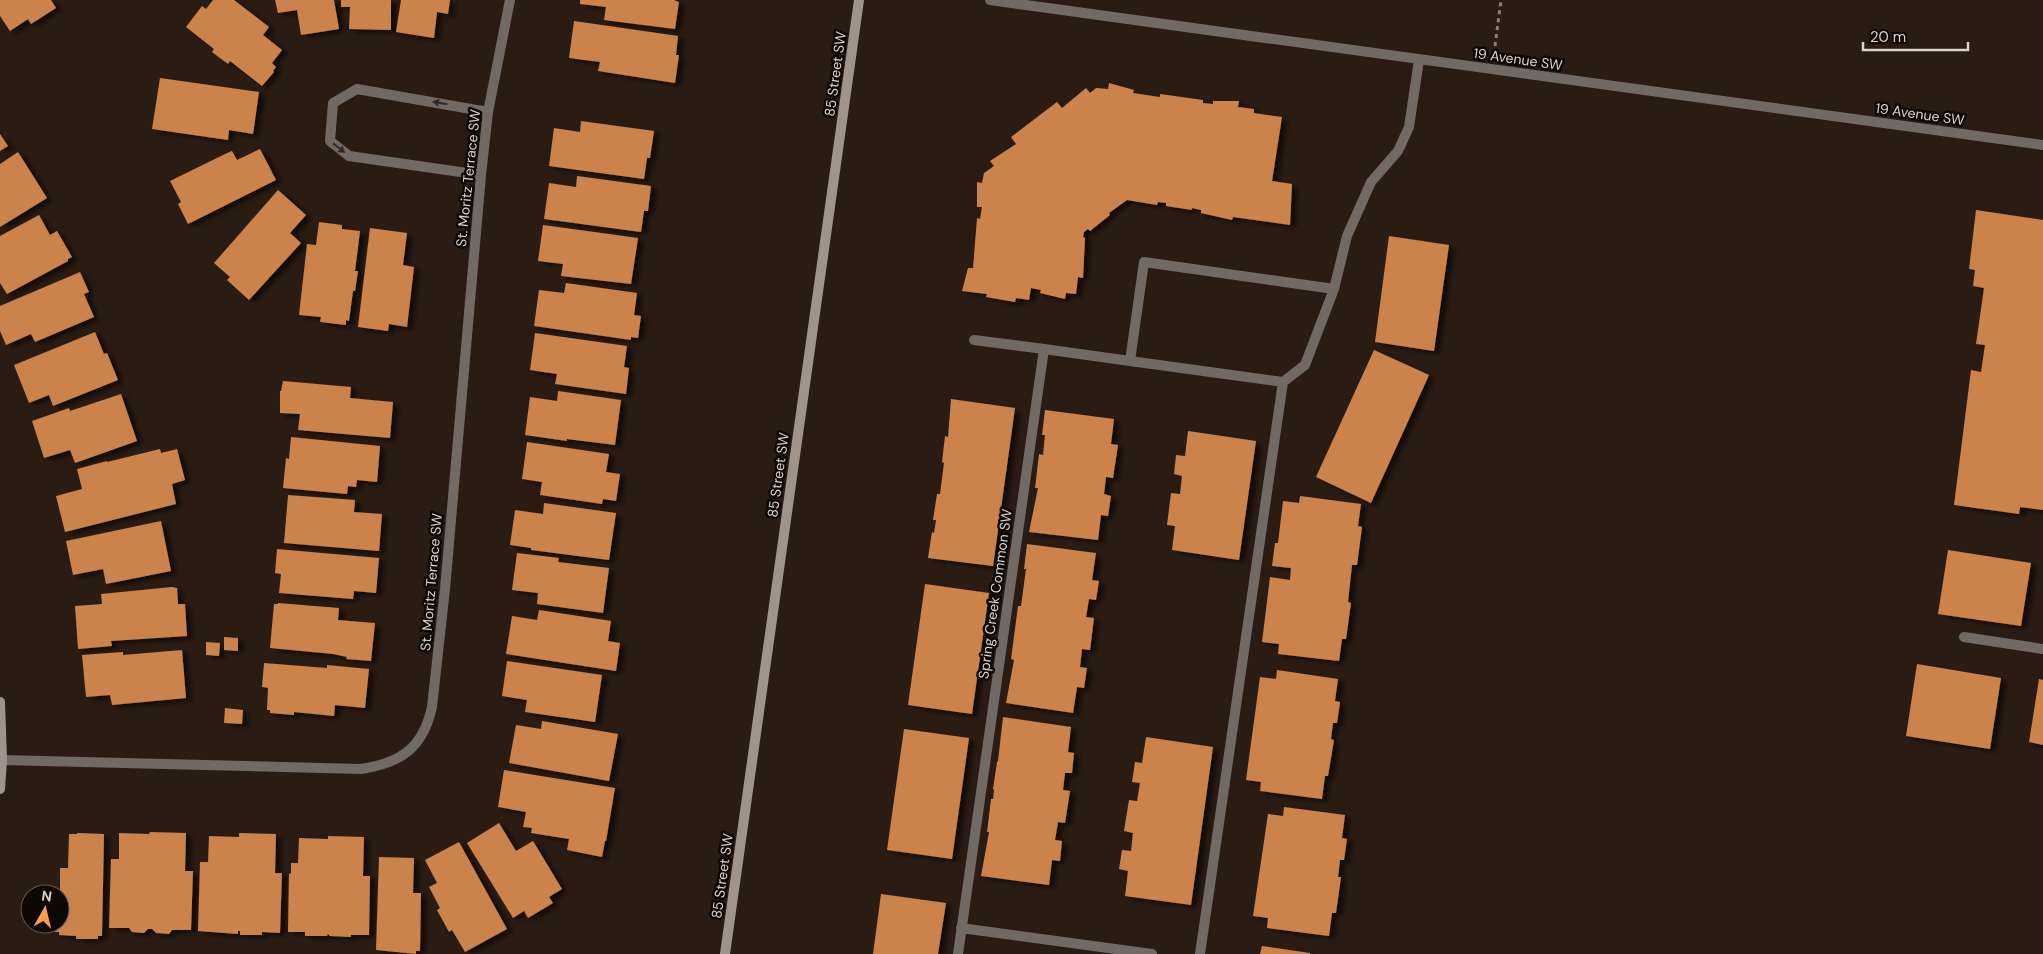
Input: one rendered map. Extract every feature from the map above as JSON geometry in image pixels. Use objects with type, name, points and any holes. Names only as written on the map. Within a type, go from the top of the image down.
[{"type":"street","name":"St. Moritz Terrace SW","points":[[2,760],[361,769],[381,766],[400,758],[416,744],[430,720],[432,707],[446,579],[481,175],[488,112],[510,0]]},
{"type":"street","name":"85 Street SW","points":[[725,954],[859,0]]},
{"type":"street","name":"19 Avenue SW","points":[[990,0],[2043,145]]},
{"type":"street","points":[[1200,954],[1283,382],[1305,365],[1334,289],[1347,236],[1371,182],[1398,151],[1409,126],[1419,60]]},
{"type":"street","points":[[481,175],[349,156],[330,141],[333,103],[356,89],[488,112]]},
{"type":"street","points":[[1130,361],[1144,262],[1334,289]]},
{"type":"street","points":[[974,340],[1283,382]]},
{"type":"street","name":"Spring Creek Common SW","points":[[958,954],[1044,349]]},
{"type":"street","points":[[1964,637],[2043,649]]},
{"type":"street","points":[[0,702],[2,760],[0,789]]},
{"type":"street","points":[[961,928],[1152,954]]},
{"type":"path","points":[[1491,69],[1502,0]]},
{"type":"building","points":[[0,0],[51,0],[56,8],[31,24],[28,19],[10,31],[0,16]]},
{"type":"building","points":[[213,0],[234,0],[269,27],[263,35],[282,50],[272,63],[276,67],[274,72],[262,86],[230,61],[228,64],[212,52],[214,49],[186,27],[202,6],[206,9]]},
{"type":"building","points":[[275,0],[334,0],[339,29],[301,35],[297,10],[278,13]]},
{"type":"building","points":[[341,0],[391,0],[391,30],[349,29],[350,7],[341,7]]},
{"type":"building","points":[[401,0],[450,0],[448,14],[437,12],[434,38],[396,32]]},
{"type":"building","points":[[580,0],[674,0],[679,2],[675,29],[604,20],[606,7],[580,4]]},
{"type":"building","points":[[574,21],[678,36],[676,55],[679,55],[675,83],[598,71],[600,62],[569,58]]},
{"type":"building","points":[[160,78],[259,92],[253,134],[229,130],[228,140],[152,129]]},
{"type":"building","points":[[1109,83],[1134,90],[1133,93],[1160,97],[1160,94],[1203,100],[1203,103],[1213,104],[1213,101],[1239,101],[1238,107],[1254,109],[1254,113],[1282,117],[1272,181],[1292,184],[1290,225],[1233,217],[1232,220],[1201,213],[1201,210],[1192,208],[1192,210],[1166,206],[1166,203],[1158,202],[1157,205],[1127,200],[1109,213],[1110,215],[1090,231],[1088,229],[1084,232],[1083,278],[1078,277],[1076,294],[1066,293],[1065,299],[1040,293],[1041,290],[1031,288],[1029,300],[1016,298],[1015,302],[986,297],[987,294],[962,291],[968,268],[973,268],[977,218],[980,219],[982,207],[977,207],[977,182],[982,183],[984,173],[994,166],[990,161],[1016,144],[1011,137],[1057,102],[1062,108],[1086,88],[1090,93],[1096,88],[1108,89]]},
{"type":"building","points":[[581,121],[654,131],[650,158],[647,158],[644,179],[549,166],[554,128],[580,132]]},
{"type":"building","points":[[0,134],[8,146],[0,151]]},
{"type":"building","points":[[260,149],[276,180],[188,224],[178,204],[181,202],[170,181],[232,151],[237,160]]},
{"type":"building","points":[[18,152],[47,198],[0,227],[0,164]]},
{"type":"building","points":[[577,176],[651,186],[648,211],[644,211],[641,232],[544,219],[549,183],[576,187]]},
{"type":"building","points":[[278,190],[306,215],[290,233],[301,243],[249,300],[227,280],[230,277],[214,263]]},
{"type":"building","points":[[1976,210],[2043,220],[2043,510],[2020,507],[2019,514],[1954,505],[1971,370],[1981,372],[1985,345],[1976,344],[1984,288],[1973,286],[1975,270],[1969,269]]},
{"type":"building","points":[[39,215],[50,235],[57,231],[72,257],[7,294],[0,283],[0,236]]},
{"type":"building","points":[[319,222],[342,225],[342,229],[360,231],[355,271],[358,271],[349,321],[346,320],[346,325],[320,322],[321,317],[299,315],[307,244],[316,245]]},
{"type":"building","points":[[543,225],[638,238],[631,284],[561,276],[563,264],[538,261]]},
{"type":"building","points":[[370,228],[407,233],[403,265],[414,267],[407,327],[389,324],[388,331],[358,327]]},
{"type":"building","points":[[1389,236],[1449,245],[1434,351],[1375,342]]},
{"type":"building","points":[[80,272],[89,292],[84,294],[94,317],[35,342],[31,334],[6,345],[0,331],[0,306]]},
{"type":"building","points":[[566,283],[637,293],[634,315],[641,316],[638,338],[631,337],[631,340],[534,326],[539,290],[564,293]]},
{"type":"building","points":[[95,332],[104,354],[107,353],[118,380],[53,406],[49,395],[29,403],[14,365]]},
{"type":"building","points":[[535,333],[627,346],[624,367],[629,368],[626,394],[555,384],[557,374],[530,370]]},
{"type":"building","points":[[1374,350],[1429,375],[1371,503],[1316,477]]},
{"type":"building","points":[[283,381],[351,387],[350,398],[393,402],[390,438],[298,430],[300,414],[280,413],[280,391]]},
{"type":"building","points":[[558,391],[621,400],[615,445],[525,435],[530,397],[557,401]]},
{"type":"building","points":[[121,394],[137,441],[75,463],[70,450],[44,458],[32,421],[69,408],[70,411]]},
{"type":"building","points":[[951,399],[1015,408],[993,566],[928,558],[936,520],[933,520],[937,494],[940,494],[945,436],[948,437]]},
{"type":"building","points":[[1045,410],[1114,419],[1111,444],[1118,445],[1113,478],[1106,477],[1104,494],[1111,496],[1108,516],[1101,515],[1098,540],[1029,532],[1038,488],[1035,488],[1039,454],[1043,455],[1045,435],[1042,435]]},
{"type":"building","points":[[1188,431],[1256,441],[1239,560],[1172,550],[1175,526],[1167,525],[1171,493],[1180,494],[1182,476],[1174,474],[1176,455],[1185,456]]},
{"type":"building","points":[[291,437],[380,446],[377,482],[357,480],[356,487],[348,486],[347,494],[283,488],[286,458],[289,459]]},
{"type":"building","points":[[527,442],[609,454],[606,472],[620,474],[616,501],[603,499],[602,504],[540,495],[542,482],[522,479]]},
{"type":"building","points":[[160,449],[161,453],[177,449],[185,480],[172,484],[176,504],[65,532],[56,496],[82,489],[77,469]]},
{"type":"building","points":[[288,495],[355,500],[354,512],[382,514],[379,551],[284,543]]},
{"type":"building","points":[[1300,496],[1361,504],[1358,526],[1362,527],[1357,565],[1352,565],[1348,602],[1351,603],[1346,639],[1342,639],[1339,661],[1278,654],[1279,644],[1262,642],[1270,577],[1290,580],[1291,568],[1272,566],[1275,543],[1278,543],[1283,501],[1299,503]]},
{"type":"building","points":[[544,503],[616,513],[609,560],[531,550],[531,548],[510,545],[515,510],[543,514]]},
{"type":"building","points":[[161,521],[171,571],[106,584],[103,569],[73,575],[66,541]]},
{"type":"building","points":[[1027,544],[1096,553],[1092,580],[1099,581],[1096,600],[1089,599],[1086,617],[1094,618],[1090,650],[1082,649],[1080,667],[1087,668],[1084,688],[1077,687],[1073,713],[1006,703],[1014,660],[1011,659],[1018,606],[1021,606]]},
{"type":"building","points":[[277,549],[379,558],[376,593],[354,591],[353,599],[279,593],[281,574],[275,573]]},
{"type":"building","points":[[1948,550],[2031,563],[2021,626],[1938,614]]},
{"type":"building","points":[[517,553],[559,558],[558,562],[609,568],[603,613],[537,604],[538,593],[512,590]]},
{"type":"building","points":[[925,584],[989,593],[972,714],[908,705]]},
{"type":"building","points":[[177,588],[178,604],[185,604],[187,636],[111,641],[112,646],[78,649],[75,606],[102,604],[101,594]]},
{"type":"building","points":[[274,604],[339,608],[338,620],[375,623],[371,661],[346,659],[347,657],[333,654],[270,648]]},
{"type":"building","points":[[539,610],[611,621],[608,641],[620,643],[616,671],[506,654],[512,616],[537,620]]},
{"type":"building","points":[[224,637],[238,638],[238,651],[224,650]]},
{"type":"building","points":[[206,642],[220,643],[219,656],[206,655]]},
{"type":"building","points":[[182,650],[186,698],[112,705],[110,695],[86,697],[82,655],[123,652],[123,655]]},
{"type":"building","points":[[507,661],[602,675],[595,722],[525,712],[527,700],[502,696]]},
{"type":"building","points":[[264,663],[327,668],[327,665],[369,669],[365,708],[335,705],[334,716],[294,712],[294,715],[270,713],[270,710],[267,710],[268,688],[262,687]]},
{"type":"building","points":[[1917,664],[2001,678],[1990,749],[1906,736]]},
{"type":"building","points":[[1277,670],[1338,679],[1335,701],[1340,702],[1337,723],[1333,723],[1331,739],[1334,740],[1328,776],[1325,776],[1322,799],[1260,791],[1261,782],[1246,780],[1260,677],[1276,679]]},
{"type":"building","points":[[2039,679],[2043,680],[2043,745],[2029,742]]},
{"type":"building","points":[[225,708],[243,710],[242,724],[224,723]]},
{"type":"building","points":[[1003,717],[1071,727],[1068,752],[1074,753],[1072,773],[1065,773],[1063,790],[1070,791],[1065,823],[1058,822],[1055,840],[1062,841],[1060,861],[1052,860],[1049,885],[981,876],[989,832],[987,832],[991,799],[993,799]]},
{"type":"building","points":[[542,721],[618,734],[609,781],[509,763],[516,725],[541,729]]},
{"type":"building","points":[[904,729],[969,738],[952,859],[887,850]]},
{"type":"building","points":[[1146,737],[1213,747],[1191,905],[1125,896],[1128,871],[1119,869],[1122,850],[1131,851],[1133,833],[1124,831],[1129,800],[1137,801],[1140,783],[1132,782],[1135,762],[1142,763]]},
{"type":"building","points":[[504,770],[615,788],[602,857],[567,850],[569,839],[531,833],[532,828],[523,827],[526,812],[498,807]]},
{"type":"building","points":[[1284,807],[1345,815],[1342,838],[1347,839],[1344,860],[1340,860],[1338,877],[1341,877],[1336,913],[1332,913],[1329,936],[1267,928],[1268,918],[1253,916],[1268,814],[1283,816]]},
{"type":"building","points":[[499,823],[516,851],[533,841],[562,889],[549,897],[553,903],[528,918],[524,911],[513,918],[467,843]]},
{"type":"building","points":[[150,832],[186,833],[185,871],[193,871],[191,930],[172,930],[169,934],[156,933],[152,929],[148,929],[144,933],[132,932],[129,928],[109,928],[111,859],[119,859],[119,833],[149,834]]},
{"type":"building","points":[[239,833],[276,834],[275,873],[282,873],[280,933],[262,932],[262,935],[240,935],[240,931],[238,931],[238,934],[198,931],[200,862],[208,862],[209,836],[239,837]]},
{"type":"building","points":[[69,834],[104,834],[102,936],[98,936],[98,939],[76,939],[76,936],[59,935],[70,934],[70,884],[60,884],[60,868],[68,868]]},
{"type":"building","points":[[328,836],[364,837],[363,876],[370,876],[369,935],[351,935],[351,937],[330,936],[328,934],[327,936],[305,936],[305,932],[288,932],[289,874],[291,873],[291,863],[298,863],[299,838],[328,839]]},
{"type":"building","points":[[459,842],[507,929],[465,952],[452,930],[449,932],[437,910],[440,908],[429,887],[437,883],[425,860]]},
{"type":"building","points":[[379,857],[414,858],[413,893],[421,893],[420,951],[416,951],[416,954],[376,950]]},
{"type":"building","points":[[881,894],[946,903],[938,954],[873,954]]},
{"type":"building","points":[[1262,946],[1310,953],[1310,954],[1260,954]]}]
